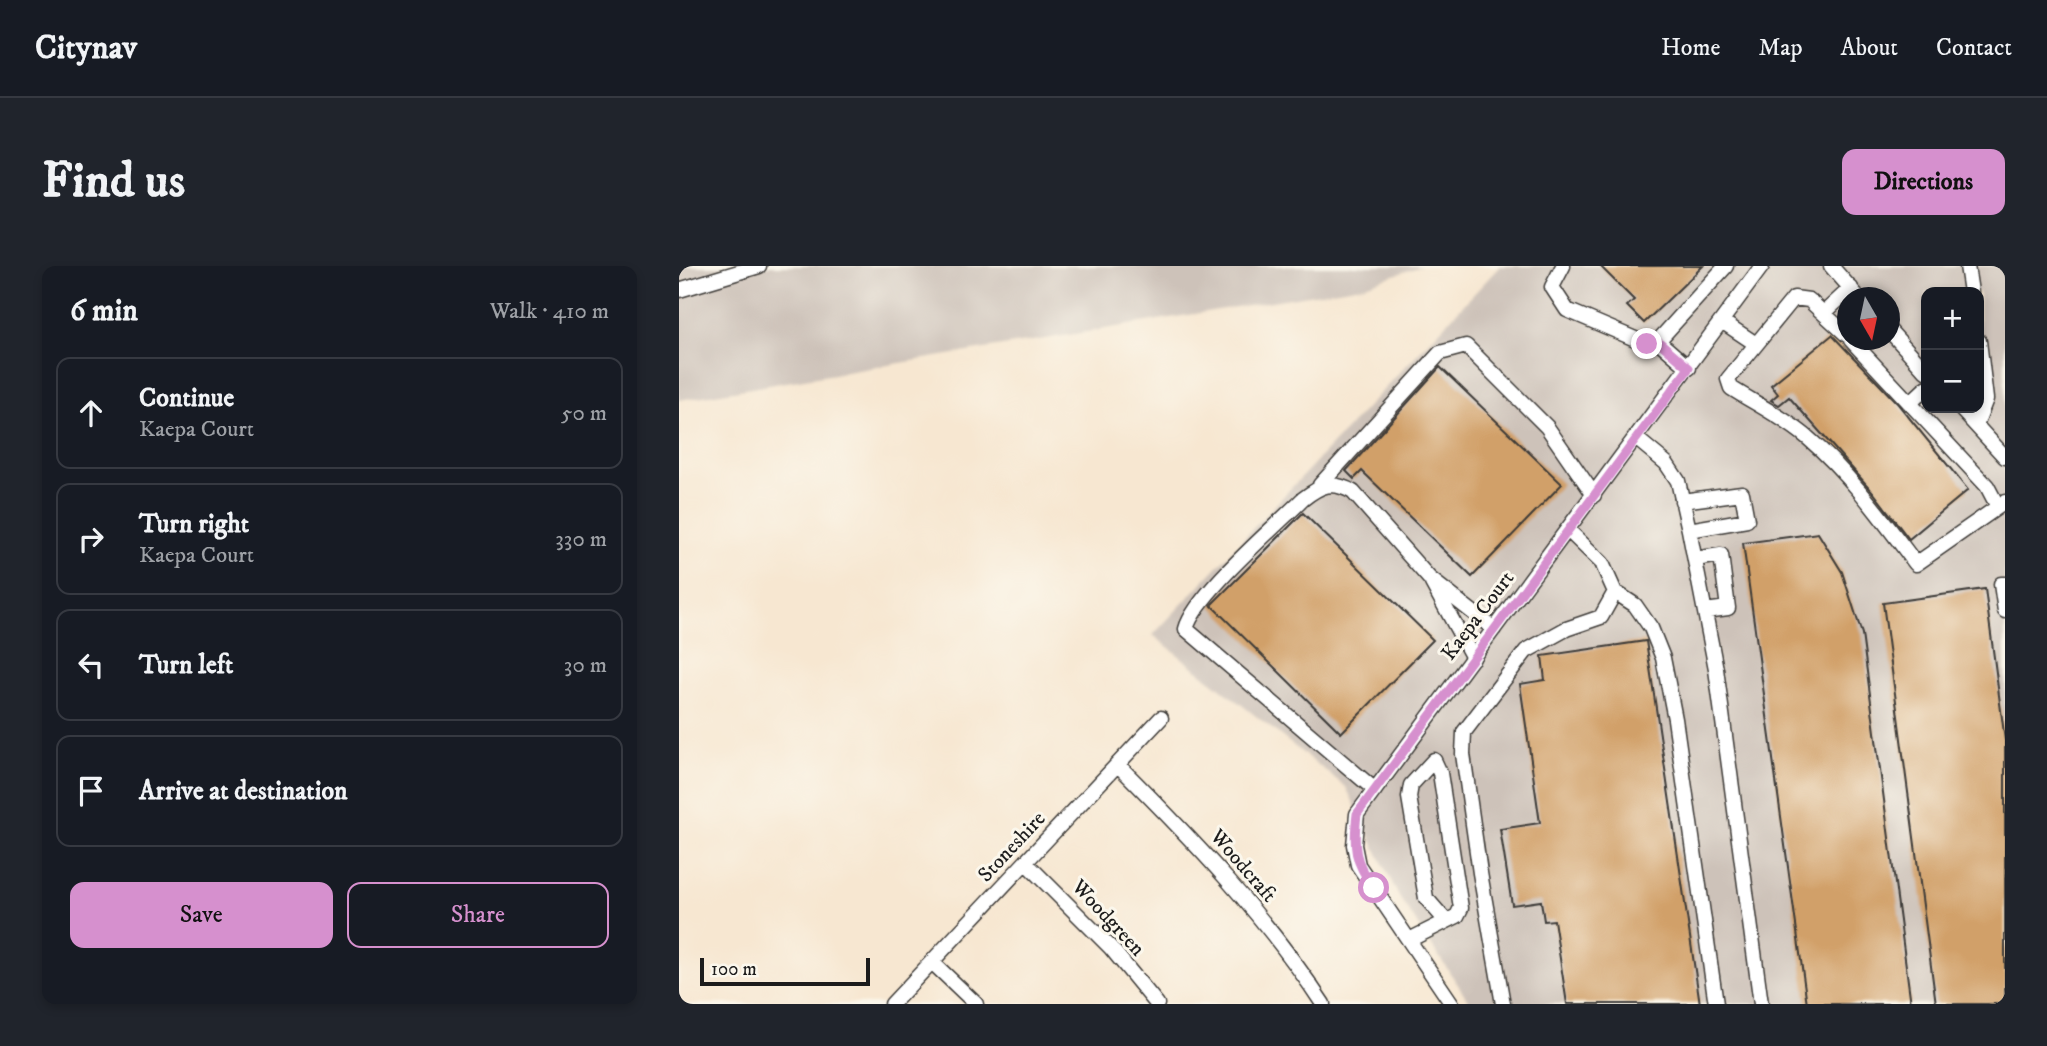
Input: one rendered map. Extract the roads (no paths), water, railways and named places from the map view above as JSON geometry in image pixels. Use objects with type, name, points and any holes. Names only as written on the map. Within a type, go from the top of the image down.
[{"type":"street","points":[[679,290],[759,266]]},
{"type":"street","points":[[1563,266],[1552,287],[1567,310],[1647,344],[1658,341],[1726,266]]},
{"type":"street","points":[[1831,266],[1850,287]]},
{"type":"street","points":[[1967,266],[1970,287]]},
{"type":"street","name":"Kaepa Court","points":[[1452,1004],[1358,864],[1354,845],[1357,814],[1723,322],[1756,269]]},
{"type":"street","points":[[1837,325],[1809,300],[1794,298],[1728,379],[1731,388],[1807,437],[1860,491],[1916,564],[2001,504],[1860,350]]},
{"type":"street","points":[[1824,313],[1837,305]]},
{"type":"street","points":[[1723,322],[1756,344]]},
{"type":"street","points":[[1658,341],[1689,368]]},
{"type":"street","points":[[1900,342],[1921,365]]},
{"type":"street","points":[[1375,790],[1186,629],[1188,620],[1208,594],[1320,485],[1440,353],[1466,346],[1547,427],[1594,495]]},
{"type":"street","points":[[1976,425],[1986,399],[1980,350]]},
{"type":"street","points":[[1910,403],[1921,393]]},
{"type":"street","points":[[1965,413],[2005,457]]},
{"type":"street","points":[[1637,439],[1666,463],[1678,481],[1689,530],[1705,611],[1748,888],[1761,1004]]},
{"type":"street","points":[[1320,485],[1339,484],[1353,492],[1429,578],[1495,629]]},
{"type":"street","points":[[1682,501],[1742,494],[1747,520],[1689,530]]},
{"type":"street","points":[[1568,530],[1602,563],[1615,592],[1635,605],[1651,628],[1663,658],[1675,719],[1716,1004]]},
{"type":"street","points":[[1695,559],[1721,555],[1728,608],[1705,611]]},
{"type":"street","points":[[1429,578],[1473,658]]},
{"type":"street","points":[[2005,584],[2001,584],[2005,611]]},
{"type":"street","points":[[1503,1004],[1478,860],[1463,754],[1464,732],[1526,651],[1566,629],[1601,617],[1615,592]]},
{"type":"street","name":"Stoneshire","points":[[892,1004],[1161,718]]},
{"type":"street","points":[[1409,940],[1446,921],[1459,913],[1461,900],[1440,773],[1434,760],[1411,785],[1409,797],[1426,898],[1446,921]]},
{"type":"street","name":"Woodcraft","points":[[1118,765],[1211,858],[1294,959],[1323,1004]]},
{"type":"street","name":"Woodgreen","points":[[1026,863],[1111,948],[1157,1004]]},
{"type":"street","points":[[932,962],[976,1004]]}]
